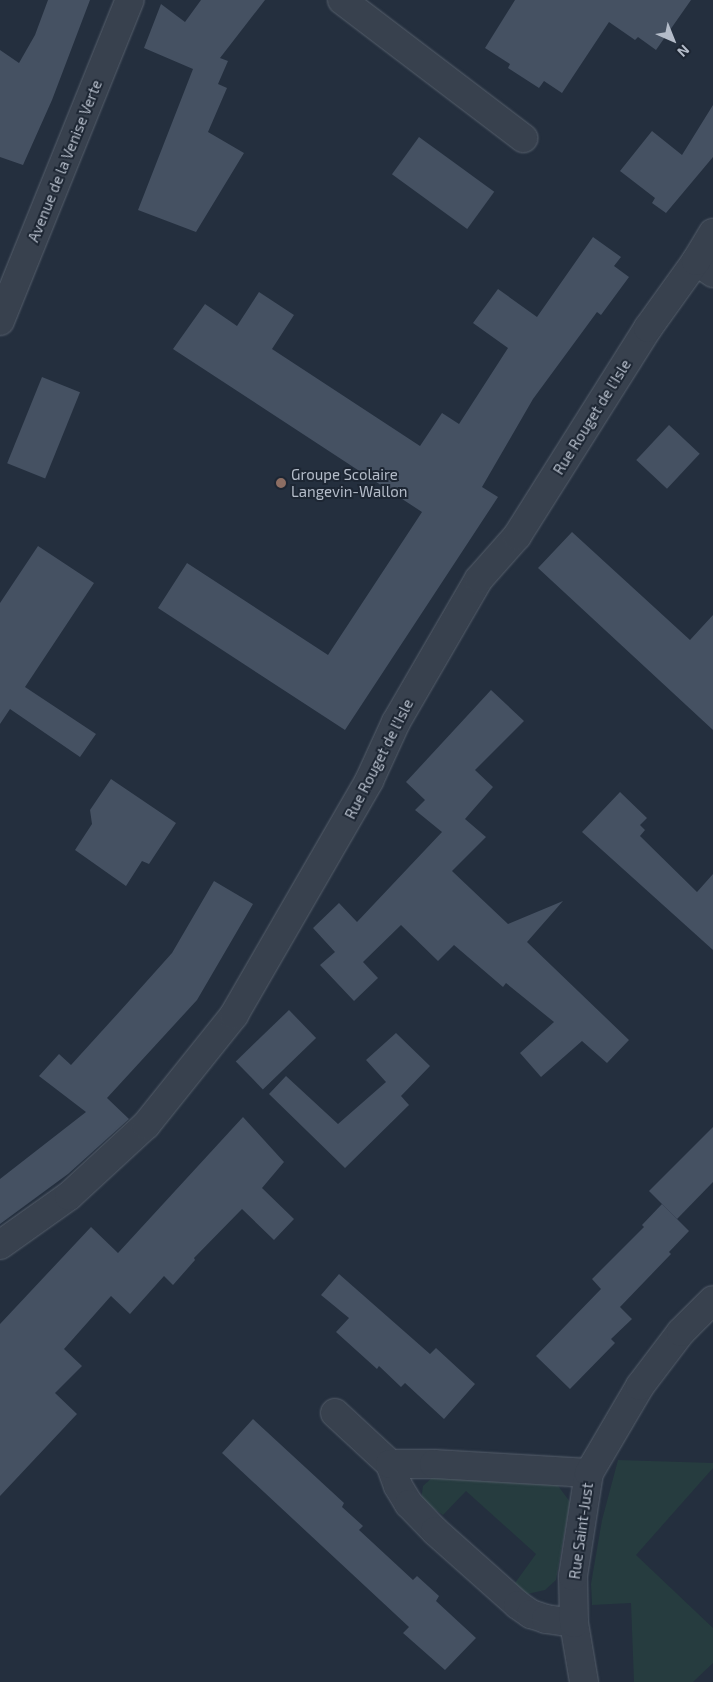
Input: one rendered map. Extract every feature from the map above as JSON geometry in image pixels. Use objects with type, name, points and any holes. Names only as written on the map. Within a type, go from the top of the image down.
[{"type":"street","name":"Avenue de la Venise Verte","points":[[0,321],[130,0]]},
{"type":"street","points":[[342,0],[523,138]]},
{"type":"street","name":"Rue Rouget de l'Isle","points":[[0,1246],[69,1196],[146,1125],[234,1015],[365,790],[396,722],[479,579],[517,536],[648,328],[704,267],[713,233]]},
{"type":"street","name":"Rue Saint-Just","points":[[584,1682],[574,1623],[573,1576],[589,1473],[640,1386],[681,1332],[713,1300]]},
{"type":"street","points":[[335,1413],[390,1464],[398,1486],[408,1504],[434,1531],[531,1614],[546,1619],[574,1623]]},
{"type":"street","points":[[390,1464],[434,1464],[589,1473]]},
{"type":"green space","points":[[618,1460],[713,1463],[713,1468],[636,1555],[713,1628],[713,1663],[693,1682],[634,1682],[631,1603],[592,1605],[591,1584],[602,1520]]},
{"type":"green space","points":[[435,1475],[556,1483],[570,1502],[556,1580],[545,1590],[527,1594],[515,1583],[536,1554],[466,1491],[443,1515],[421,1500],[423,1486]]},
{"type":"building","points":[[48,0],[90,0],[52,100],[23,165],[0,157],[0,50],[19,63],[35,35]]},
{"type":"building","points":[[201,0],[265,0],[220,58],[228,61],[218,84],[227,88],[208,132],[244,153],[196,232],[138,210],[193,69],[144,48],[161,4],[185,22]]},
{"type":"building","points":[[515,0],[691,0],[656,50],[638,37],[635,40],[609,22],[562,93],[544,81],[539,88],[508,68],[510,64],[485,48]]},
{"type":"building","points":[[713,105],[713,157],[666,213],[652,203],[655,198],[620,171],[652,131],[682,155]]},
{"type":"building","points":[[419,137],[494,192],[467,229],[392,174]]},
{"type":"building","points":[[593,237],[621,257],[614,266],[629,277],[601,315],[597,312],[533,399],[482,487],[498,497],[345,730],[158,608],[187,563],[328,655],[422,512],[173,349],[205,304],[237,326],[259,292],[294,315],[272,349],[420,446],[442,413],[459,424],[508,348],[473,323],[498,289],[537,317]]},
{"type":"building","points":[[42,377],[80,392],[45,479],[7,463]]},
{"type":"building","points":[[669,425],[700,454],[667,489],[636,460]]},
{"type":"building","points":[[572,532],[690,640],[713,615],[713,730],[538,568]]},
{"type":"building","points":[[38,546],[94,583],[25,687],[96,734],[80,757],[10,709],[0,724],[0,603]]},
{"type":"building","points":[[491,690],[524,721],[475,770],[493,787],[465,819],[486,837],[452,871],[508,924],[563,901],[527,942],[629,1040],[607,1063],[582,1041],[541,1077],[520,1053],[554,1022],[506,983],[503,987],[454,945],[438,961],[401,925],[363,962],[378,978],[354,1001],[320,965],[335,952],[313,928],[339,903],[357,922],[442,832],[415,810],[425,800],[406,782]]},
{"type":"building","points":[[111,779],[176,823],[149,864],[142,861],[126,886],[75,850],[92,824],[90,810]]},
{"type":"building","points":[[620,792],[647,818],[640,825],[645,830],[640,836],[697,892],[713,874],[713,950],[582,832]]},
{"type":"building","points":[[214,881],[253,904],[197,1000],[107,1098],[129,1119],[68,1174],[0,1224],[0,1179],[86,1112],[39,1076],[59,1054],[71,1065],[121,1010],[172,953]]},
{"type":"building","points":[[289,1010],[316,1038],[263,1089],[236,1061]]},
{"type":"building","points":[[396,1033],[430,1066],[401,1096],[409,1105],[345,1168],[269,1094],[286,1076],[338,1124],[386,1082],[366,1060]]},
{"type":"building","points":[[243,1117],[284,1162],[262,1188],[294,1219],[274,1240],[242,1209],[194,1258],[195,1260],[173,1285],[164,1276],[130,1314],[111,1296],[64,1349],[82,1366],[55,1393],[77,1414],[0,1496],[0,1324],[91,1227],[118,1253]]},
{"type":"building","points":[[713,1127],[713,1182],[677,1219],[649,1191]]},
{"type":"building","points":[[662,1204],[689,1231],[669,1252],[671,1254],[620,1307],[632,1319],[611,1339],[615,1343],[570,1389],[536,1356],[601,1289],[592,1279],[644,1227],[642,1225]]},
{"type":"building","points":[[339,1274],[430,1354],[436,1348],[475,1384],[444,1419],[405,1383],[401,1387],[379,1366],[377,1369],[336,1332],[349,1318],[321,1295]]},
{"type":"building","points":[[253,1419],[344,1503],[342,1507],[363,1526],[359,1530],[413,1580],[417,1576],[439,1596],[436,1601],[476,1638],[445,1670],[403,1633],[409,1627],[222,1453]]},
{"type":"place","name":"Groupe Scolaire Langevin-Wallon","points":[[281,483]]}]
